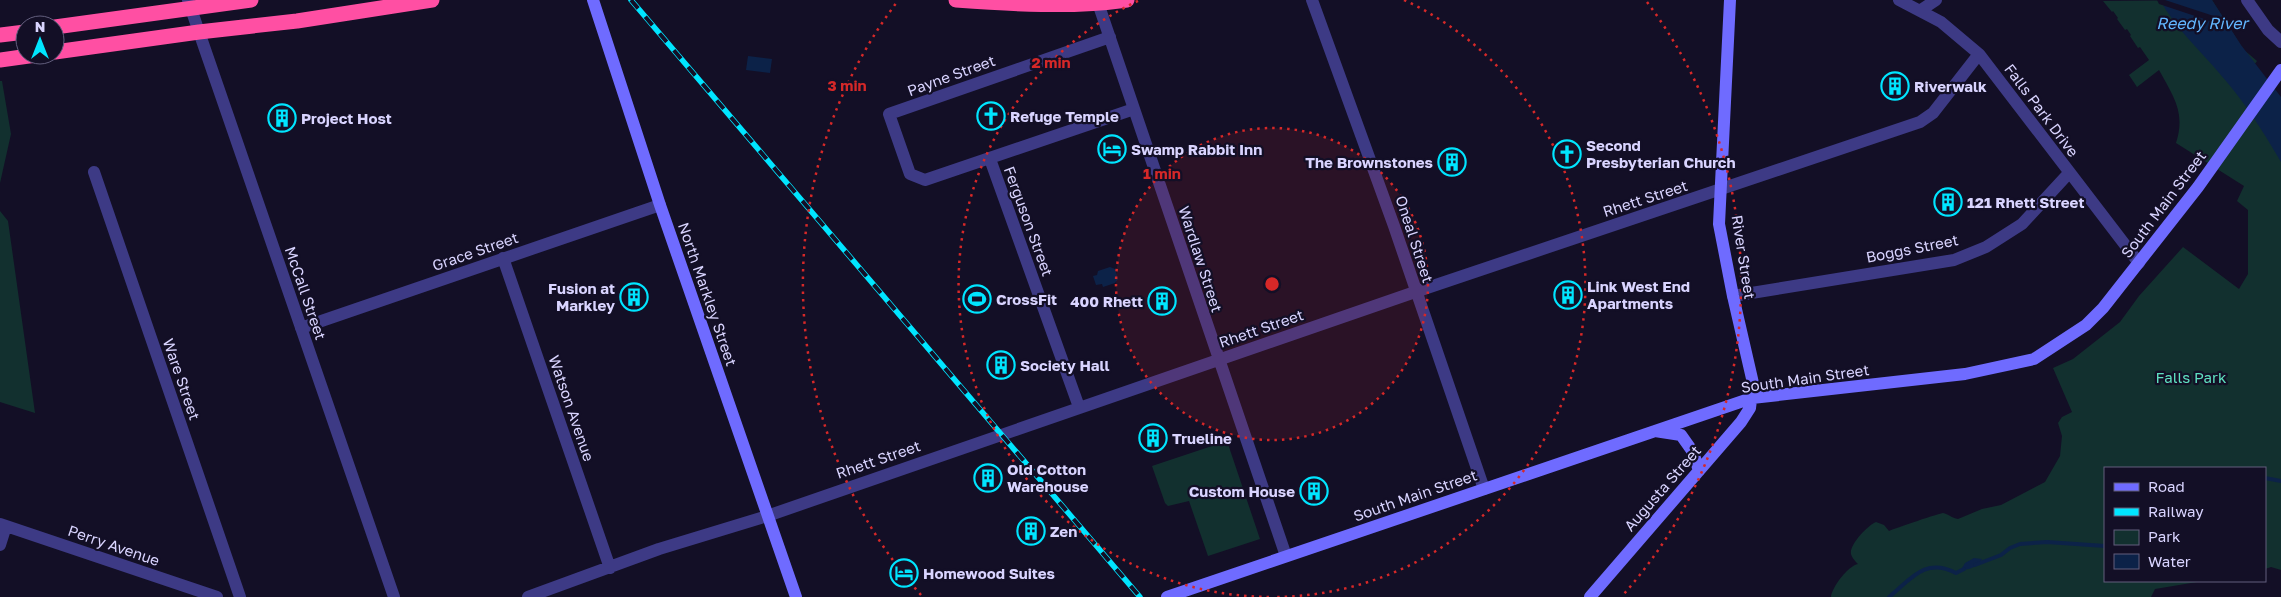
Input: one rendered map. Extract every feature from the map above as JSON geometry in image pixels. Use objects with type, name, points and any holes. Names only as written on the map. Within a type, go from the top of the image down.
[{"type":"highway","points":[[65,25],[189,4],[251,0]]},
{"type":"highway","points":[[65,51],[297,21],[432,0]]},
{"type":"highway","points":[[956,0],[998,3],[1127,0]]},
{"type":"highway","points":[[0,36],[15,34]]},
{"type":"highway","points":[[0,60],[15,58]]},
{"type":"main road","name":"North Markley Street","points":[[593,0],[660,205],[796,597]]},
{"type":"main road","name":"River Street","points":[[1730,0],[1720,190],[1720,224],[1733,296],[1753,383],[1752,398]]},
{"type":"main road","name":"South Main Street","points":[[1167,597],[1653,430],[1752,398],[1965,374],[2034,359],[2086,325],[2103,308],[2209,172],[2281,70]]},
{"type":"main road","name":"Augusta Street","points":[[1590,597],[1741,422],[1750,408],[1752,398]]},
{"type":"main road","points":[[1653,430],[1681,435],[1693,452],[1699,471]]},
{"type":"street","name":"Oneal Street","points":[[1312,0],[1391,217],[1415,292],[1484,489]]},
{"type":"street","name":"Falls Park Drive","points":[[1899,0],[1921,10],[1956,33],[1979,54],[2139,263]]},
{"type":"street","points":[[1921,10],[1936,0]]},
{"type":"street","points":[[2246,0],[2268,30],[2281,42]]},
{"type":"street","name":"Wardlaw Street","points":[[1098,2],[1286,556]]},
{"type":"street","name":"McCall Street","points":[[189,4],[394,597]]},
{"type":"street","name":"Payne Street","points":[[990,159],[930,178],[916,178],[910,174],[907,167],[889,114],[1110,37]]},
{"type":"street","name":"Rhett Street","points":[[528,597],[659,549],[767,516],[1415,292],[1920,122],[1932,112],[1979,54]]},
{"type":"street","points":[[990,159],[1134,109]]},
{"type":"street","name":"Ferguson Street","points":[[990,159],[1079,407]]},
{"type":"street","name":"Ware Street","points":[[94,172],[240,597]]},
{"type":"street","name":"Boggs Street","points":[[1733,296],[1954,260],[1986,246],[2022,224],[2069,173]]},
{"type":"street","name":"Grace Street","points":[[301,328],[660,205]]},
{"type":"street","name":"Watson Avenue","points":[[503,258],[610,568]]},
{"type":"street","points":[[0,545],[3,525]]},
{"type":"street","name":"Perry Avenue","points":[[3,525],[217,597]]},
{"type":"green space","name":"Falls Park","points":[[2212,0],[2243,49],[2257,61],[2254,65],[2281,105],[2281,570],[2271,567],[2266,569],[2266,467],[2104,467],[2104,582],[2197,582],[2155,589],[2151,597],[1831,597],[1834,588],[1841,578],[1858,564],[1851,554],[1856,541],[1864,531],[1876,522],[1884,525],[1889,531],[1943,513],[1958,519],[1982,509],[2001,505],[2045,482],[2060,456],[2062,436],[2058,423],[2062,417],[2072,412],[2053,368],[2073,359],[2120,322],[2139,296],[2183,247],[2239,289],[2248,274],[2248,210],[2237,201],[2244,186],[2176,143],[2180,122],[2179,113],[2169,88],[2159,70],[2137,87],[2129,75],[2149,60],[2140,47],[2138,48],[2127,29],[2125,30],[2113,11],[2103,1]]},
{"type":"green space","points":[[0,81],[2,81],[11,134],[0,183]]},
{"type":"green space","points":[[0,211],[8,221],[35,413],[0,402]]},
{"type":"green space","points":[[1227,441],[1260,539],[1208,556],[1189,501],[1168,506],[1165,503],[1152,466]]},
{"type":"water","name":"Reedy River","points":[[2160,0],[2212,0],[2241,45],[2281,97],[2281,162],[2237,95],[2180,30]]},
{"type":"water","points":[[748,56],[772,59],[770,73],[746,70]]},
{"type":"water","points":[[1110,267],[1115,269],[1118,279],[1115,283],[1103,287],[1102,284],[1096,285],[1093,276],[1097,275],[1098,271]]},
{"type":"water","points":[[1974,558],[1982,559],[1973,568],[1961,570],[1965,563]]},
{"type":"pier","points":[[2157,0],[2165,0],[2229,21],[2234,29],[2159,4]]},
{"type":"waterway","points":[[2266,478],[2281,481]]},
{"type":"waterway","points":[[1975,565],[2001,555],[2010,548],[2020,544],[2047,542],[2104,546]]},
{"type":"waterway","points":[[1889,597],[1912,577],[1927,569],[1936,567],[1956,573],[1964,569]]},
{"type":"railway","points":[[631,0],[1140,597]]},
{"type":"place","name":"Riverwalk","points":[[1895,86]]},
{"type":"place","name":"Refuge Temple","points":[[991,116]]},
{"type":"place","name":"Project Host","points":[[282,118]]},
{"type":"place","name":"Swamp Rabbit Inn","points":[[1112,149]]},
{"type":"place","name":"Second Presbyterian Church","points":[[1567,154]]},
{"type":"place","name":"The Brownstones","points":[[1452,162]]},
{"type":"place","name":"121 Rhett Street","points":[[1948,202]]},
{"type":"place","name":"Link West End Apartments","points":[[1568,295]]},
{"type":"place","name":"Fusion at Markley","points":[[634,297]]},
{"type":"place","name":"CrossFit","points":[[977,299]]},
{"type":"place","name":"400 Rhett","points":[[1162,301]]},
{"type":"place","name":"Society Hall","points":[[1001,365]]},
{"type":"place","name":"Trueline","points":[[1153,438]]},
{"type":"place","name":"Old Cotton Warehouse","points":[[988,478]]},
{"type":"place","name":"Custom House","points":[[1314,491]]},
{"type":"place","name":"Zen","points":[[1031,531]]},
{"type":"place","name":"Homewood Suites","points":[[904,573]]}]
